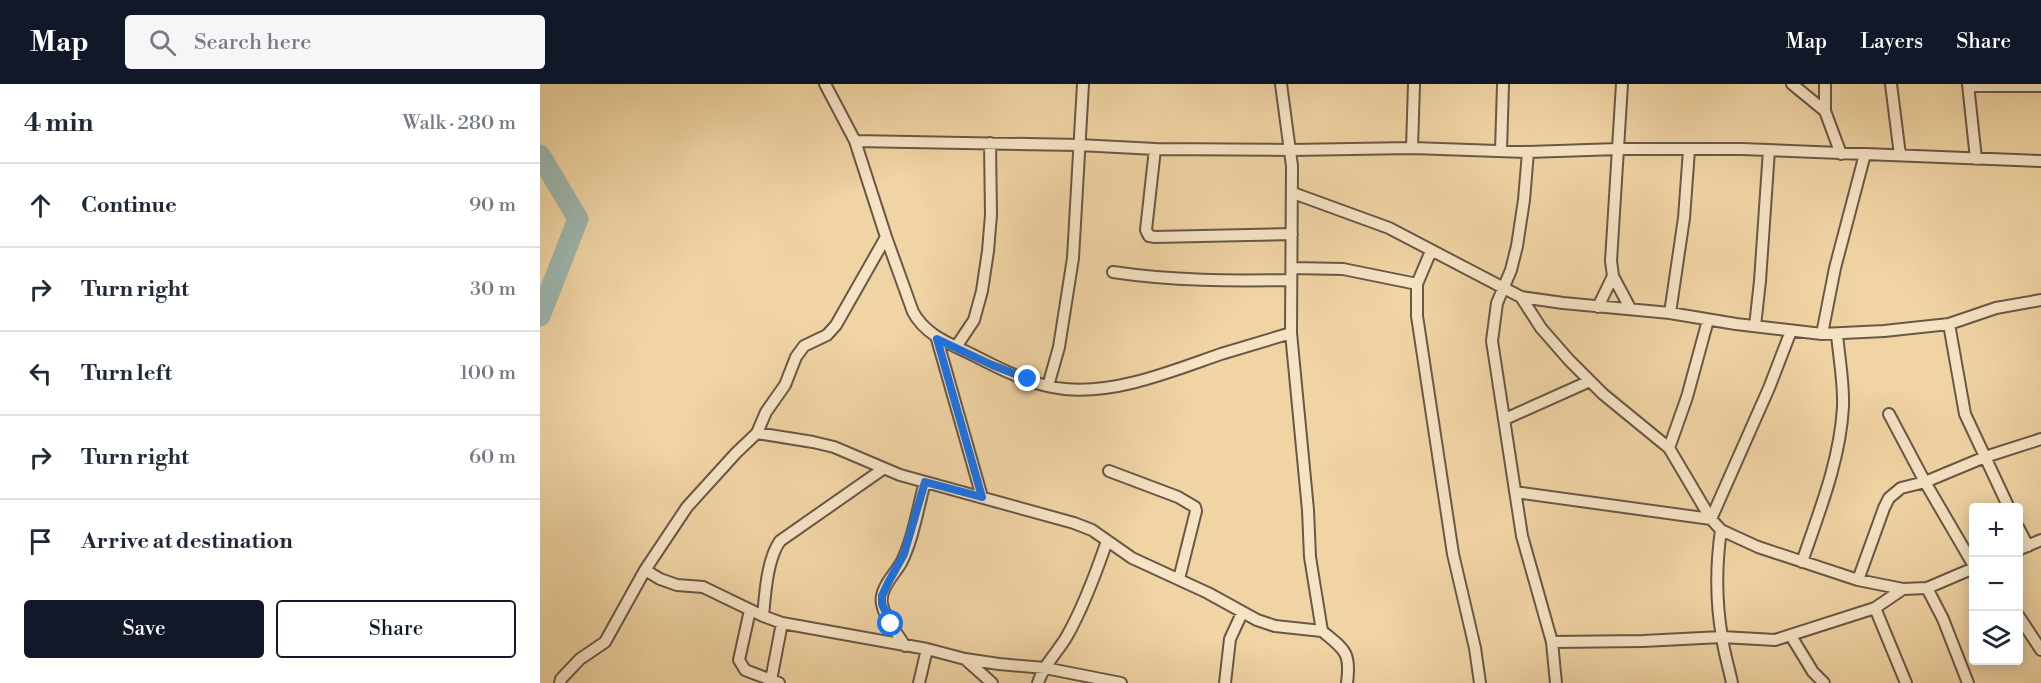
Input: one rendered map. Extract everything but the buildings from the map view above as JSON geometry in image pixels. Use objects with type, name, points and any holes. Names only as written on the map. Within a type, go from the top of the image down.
[{"type":"street","points":[[825,84],[855,141],[913,312],[919,323],[937,339],[992,365],[1048,386],[1085,390],[1105,388],[1173,371],[1291,333]]},
{"type":"street","points":[[1048,386],[1059,347],[1073,258],[1083,84]]},
{"type":"street","points":[[1281,84],[1293,193],[1291,333],[1310,557],[1322,631]]},
{"type":"street","points":[[1412,148],[1414,84]]},
{"type":"street","points":[[1501,152],[1503,84]]},
{"type":"street","points":[[1622,84],[1611,248],[1613,276],[1630,308]]},
{"type":"street","points":[[1792,84],[1826,111]]},
{"type":"street","points":[[1825,84],[1826,111],[1841,154]]},
{"type":"street","points":[[1891,84],[1900,155]]},
{"type":"street","points":[[1976,159],[1968,85],[2041,86]]},
{"type":"street","points":[[855,141],[1079,145],[1155,149],[1412,148],[1501,152],[1618,149],[1769,150],[2041,161]]},
{"type":"street","points":[[956,346],[974,320],[982,291],[991,215],[990,143]]},
{"type":"street","points":[[1155,149],[1146,230],[1149,236],[1293,234]]},
{"type":"street","points":[[1670,313],[1684,218],[1689,150]]},
{"type":"street","points":[[1755,326],[1769,150]]},
{"type":"street","points":[[1528,152],[1519,234],[1511,270],[1497,303],[1492,341],[1522,536],[1552,642],[1557,683]]},
{"type":"street","points":[[1822,334],[1835,268],[1865,154]]},
{"type":"street","points":[[1293,193],[1389,228],[1521,297],[1598,307],[1630,308],[1822,334],[1884,332],[1949,324],[1996,308],[2041,300]]},
{"type":"street","points":[[560,683],[580,659],[605,642],[645,570],[687,507],[757,433],[766,411],[785,385],[796,357],[804,346],[827,335],[836,325],[886,237]]},
{"type":"street","points":[[1431,251],[1418,284],[1417,316],[1454,554],[1475,648],[1480,683]]},
{"type":"street","points":[[1292,268],[1343,269],[1418,284]]},
{"type":"street","points":[[1113,272],[1193,280],[1291,280]]},
{"type":"street","points":[[1598,307],[1613,276]]},
{"type":"street","points":[[1521,297],[1541,328],[1590,381],[1669,448],[1711,519],[1721,530],[1758,547],[1802,562],[1858,580],[1903,589],[1927,588],[1969,569]]},
{"type":"street","points":[[1669,448],[1687,397],[1708,320]]},
{"type":"street","points":[[1949,324],[1963,406],[2007,503]]},
{"type":"street","points":[[1711,519],[1791,331]]},
{"type":"street","points":[[1802,562],[1829,481],[1841,427],[1842,385],[1836,334]]},
{"type":"street","points":[[937,339],[982,497]]},
{"type":"street","points":[[1505,419],[1590,381]]},
{"type":"street","points":[[1889,414],[1969,558]]},
{"type":"street","points":[[757,433],[834,447],[883,469],[1092,530],[1132,558],[1179,579],[1242,613],[1275,626],[1322,631],[1347,655],[1349,666],[1347,683]]},
{"type":"street","points":[[1858,580],[1889,498],[1901,488],[1925,482],[1985,457],[2041,439]]},
{"type":"street","points":[[763,616],[768,578],[776,547],[780,541],[883,469]]},
{"type":"street","points":[[1109,471],[1178,497],[1196,507],[1179,579]]},
{"type":"street","points":[[905,646],[885,611],[882,596],[904,554],[925,482]]},
{"type":"street","points":[[1515,492],[1711,519]]},
{"type":"street","points":[[1721,530],[1718,554],[1722,638],[1732,683]]},
{"type":"street","points":[[2023,548],[2041,540]]},
{"type":"street","points":[[1038,683],[1045,668],[1068,634],[1092,583],[1107,541]]},
{"type":"street","points":[[645,570],[677,585],[703,587],[782,623],[927,649],[965,659],[1058,670],[1077,679],[1121,683]]},
{"type":"street","points":[[1927,588],[1943,619],[1968,683]]},
{"type":"street","points":[[1552,642],[1722,638],[1768,640],[1791,636],[1875,608],[1903,589]]},
{"type":"street","points":[[1875,608],[1906,683]]},
{"type":"street","points":[[750,610],[739,660],[746,670],[775,681],[782,623]]},
{"type":"street","points":[[1225,683],[1230,639],[1242,613]]},
{"type":"street","points":[[2023,621],[2041,650]]},
{"type":"street","points":[[1791,636],[1808,665],[1824,683]]},
{"type":"street","points":[[919,683],[927,649]]},
{"type":"street","points":[[1055,655],[1058,670]]},
{"type":"street","points":[[965,659],[992,683]]},
{"type":"waterway","points":[[540,155],[578,219],[540,316]]},
{"type":"route","points":[[891,624],[882,604],[882,596],[901,562],[925,482],[982,497],[937,339],[1028,379]]}]
